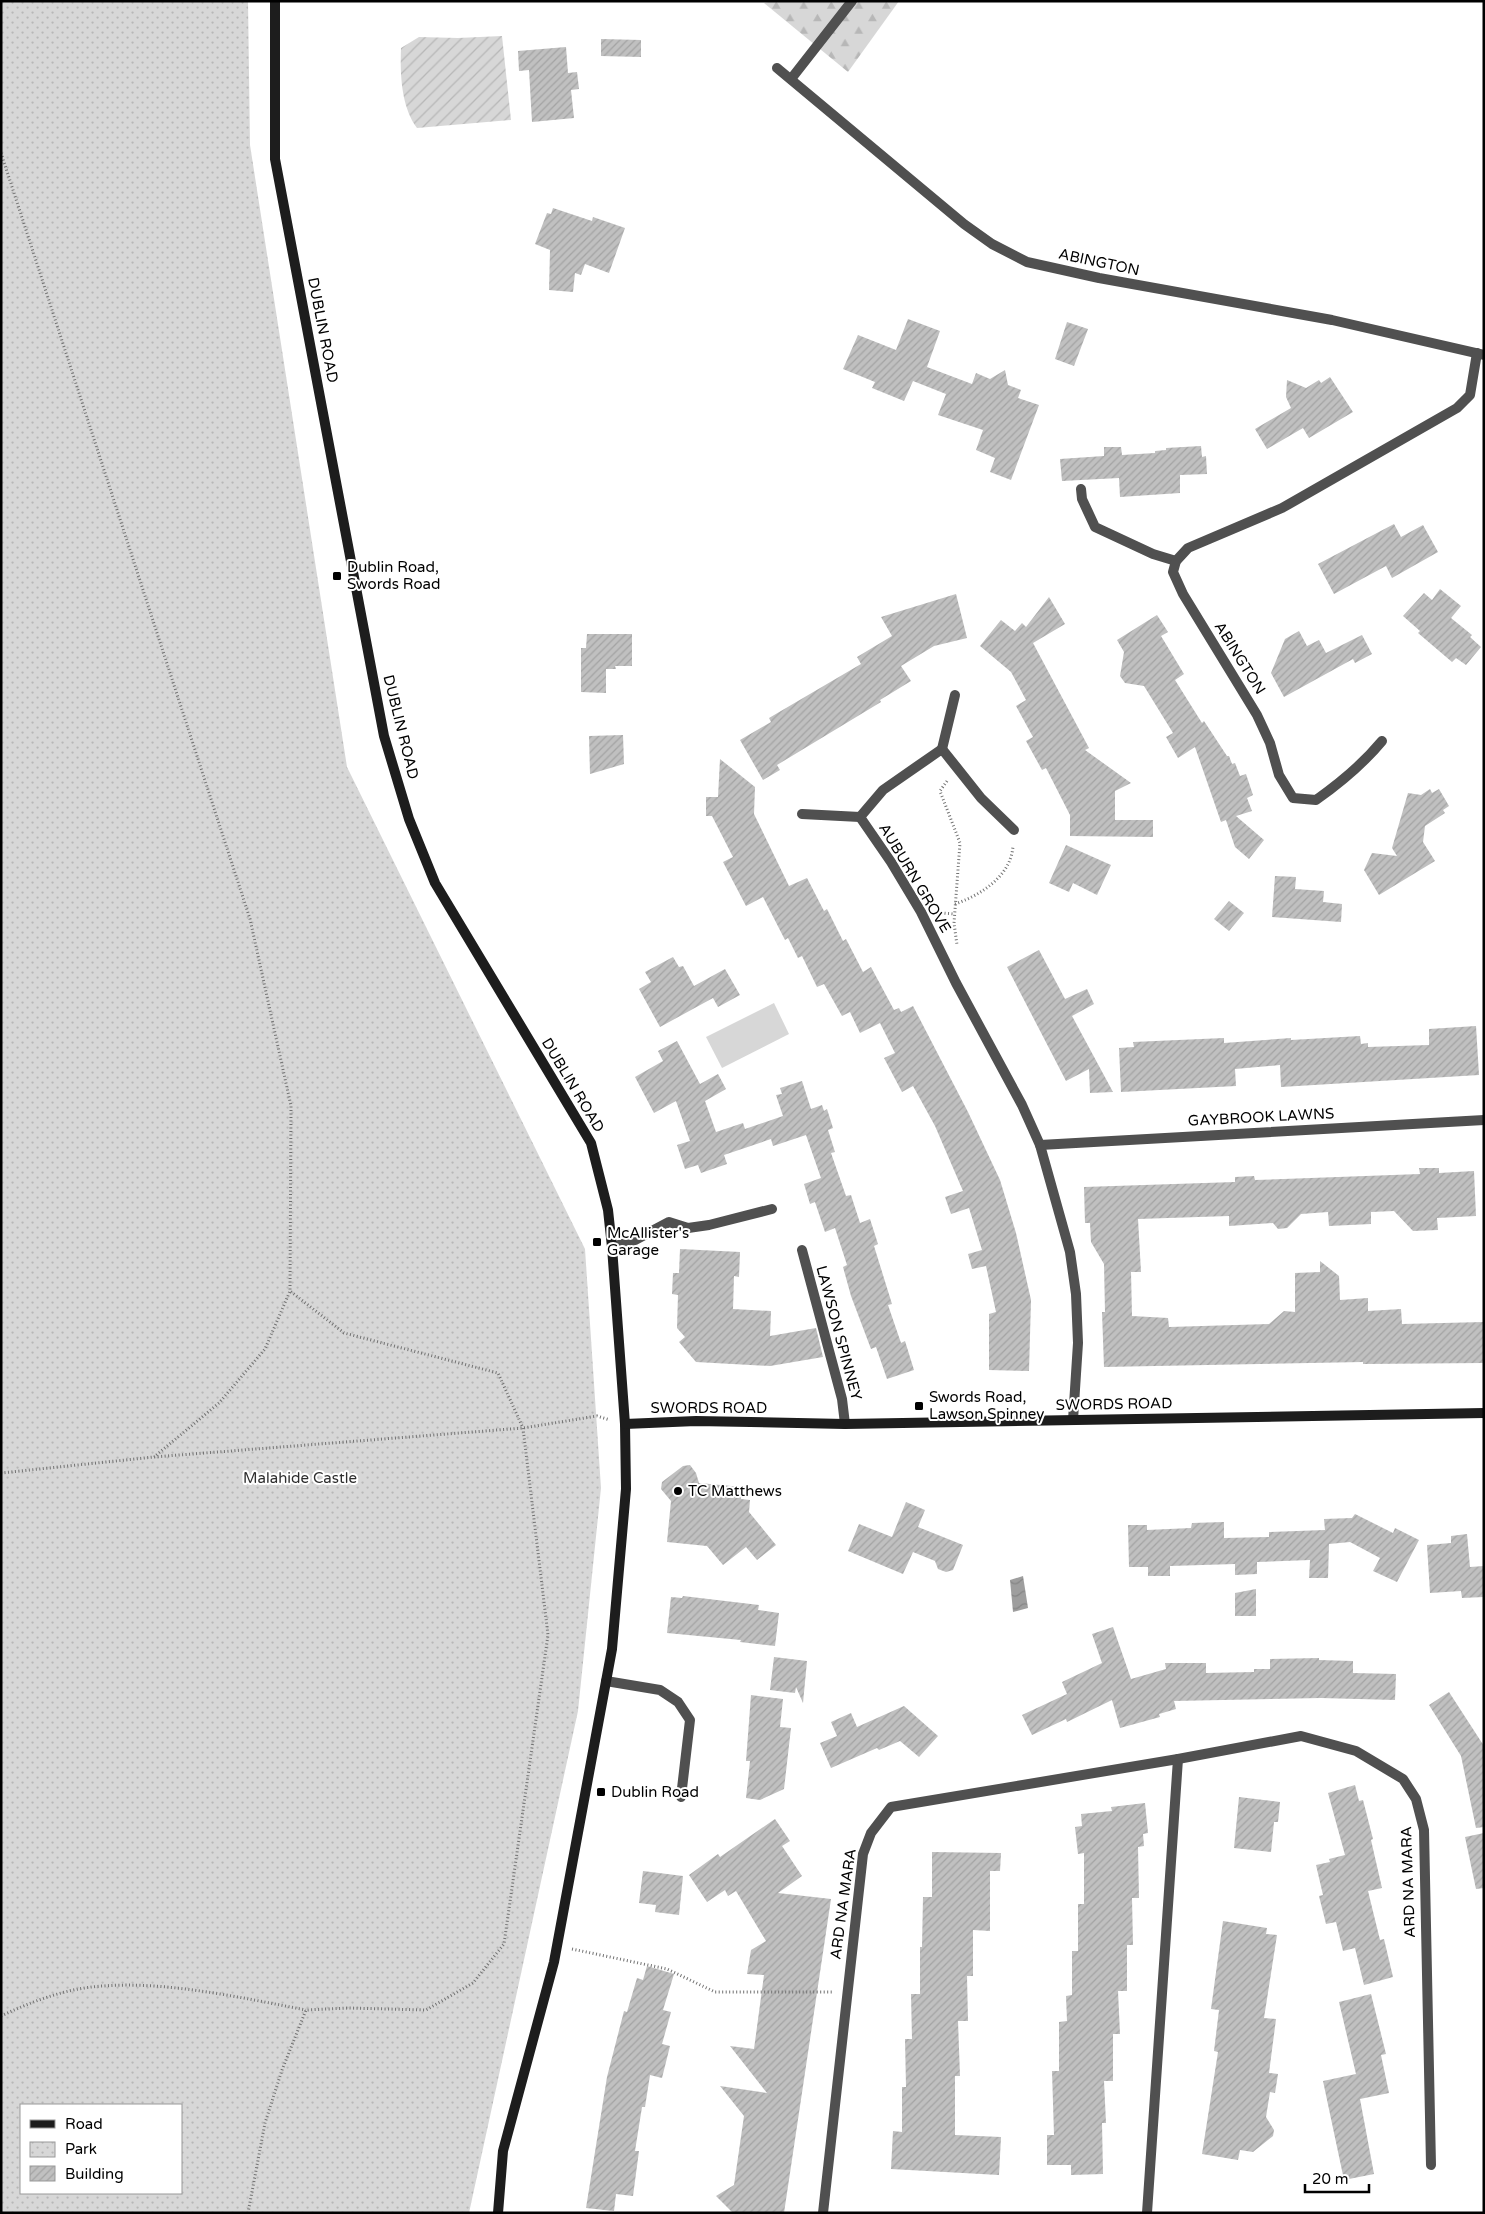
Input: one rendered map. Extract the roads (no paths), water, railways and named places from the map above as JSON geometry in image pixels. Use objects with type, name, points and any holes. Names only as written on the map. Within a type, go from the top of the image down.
[{"type":"main road","name":"DUBLIN ROAD","points":[[275,1],[275,159],[384,736],[410,819],[435,884],[590,1143],[608,1210],[612,1247],[624,1424],[626,1489],[612,1649],[557,1946],[503,2152],[498,2213]]},
{"type":"main road","name":"SWORDS ROAD","points":[[624,1424],[696,1421],[845,1424],[1484,1414]]},
{"type":"street","points":[[791,79],[852,1]]},
{"type":"street","name":"ABINGTON","points":[[777,68],[964,224],[992,244],[1027,262],[1099,278],[1332,320],[1480,354],[1470,395],[1457,408],[1282,508],[1188,548],[1176,561],[1173,572],[1183,594],[1257,715],[1270,743],[1279,775],[1293,798],[1316,800],[1339,784],[1372,754],[1382,741]]},
{"type":"street","points":[[1081,489],[1082,499],[1094,527],[1153,554],[1176,561]]},
{"type":"street","points":[[955,695],[942,750],[981,798],[1014,830]]},
{"type":"street","name":"AUBURN GROVE","points":[[860,817],[883,790],[942,750]]},
{"type":"street","name":"AUBURN GROVE","points":[[802,814],[860,817]]},
{"type":"street","name":"AUBURN GROVE","points":[[860,817],[891,862],[921,912],[956,983],[1022,1105],[1040,1145]]},
{"type":"street","name":"GAYBROOK LAWNS","points":[[1040,1145],[1484,1120]]},
{"type":"street","points":[[1040,1145],[1070,1252],[1076,1294],[1078,1343],[1073,1420]]},
{"type":"street","points":[[612,1247],[635,1240],[669,1222],[688,1228],[710,1225],[772,1209]]},
{"type":"street","name":"LAWSON SPINNEY","points":[[802,1250],[842,1399],[845,1424]]},
{"type":"street","points":[[606,1681],[660,1690],[678,1702],[690,1720],[681,1797]]},
{"type":"street","name":"ARD NA MARA","points":[[823,2213],[862,1854],[871,1833],[891,1807],[1178,1759],[1301,1736],[1356,1751],[1403,1779],[1416,1799],[1424,1830],[1431,2165]]},
{"type":"street","points":[[1147,2213],[1178,1759]]},
{"type":"water","points":[[1023,1576],[1028,1608],[1013,1612],[1010,1580]]},
{"type":"place","name":"Dublin Road, Swords Road","points":[[337,576]]},
{"type":"place","name":"McAllister's Garage","points":[[597,1242]]},
{"type":"place","name":"Swords Road, Lawson Spinney","points":[[919,1406]]},
{"type":"place","name":"TC Matthews","points":[[678,1491]]},
{"type":"place","name":"Dublin Road","points":[[601,1792]]},
{"type":"park label","name":"Malahide Castle","points":[[300,1478]]}]
